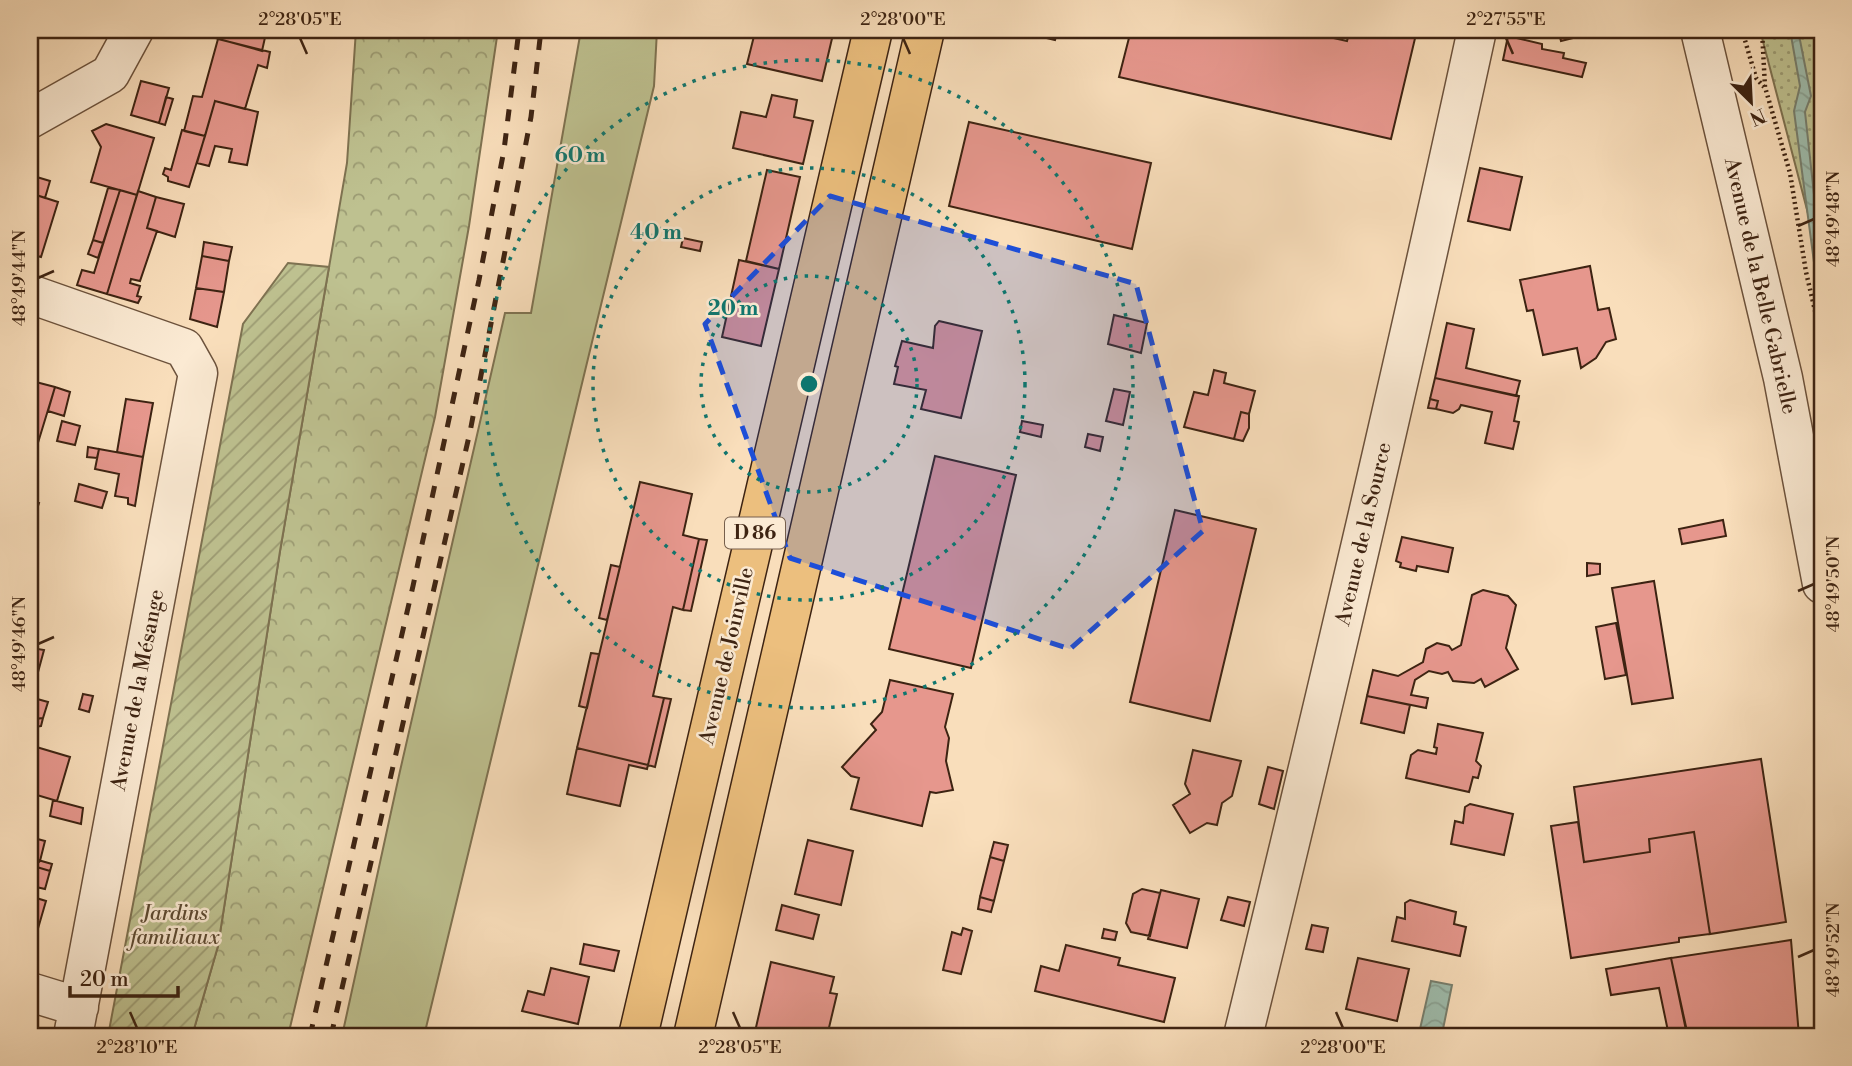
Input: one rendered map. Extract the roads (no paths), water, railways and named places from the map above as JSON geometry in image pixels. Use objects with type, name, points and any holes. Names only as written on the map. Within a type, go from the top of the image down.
[{"type":"main road","name":"Avenue de Joinville","points":[[638,1036],[873,30]]},
{"type":"main road","name":"D 86","points":[[693,1036],[925,30]]},
{"type":"street","points":[[30,119],[110,74],[134,30]]},
{"type":"street","name":"Avenue de la Source","points":[[1243,1036],[1322,714],[1419,297],[1477,30]]},
{"type":"street","name":"Avenue de la Belle Gabrielle","points":[[1700,30],[1783,378],[1822,584]]},
{"type":"street","name":"Avenue de la Mésange","points":[[30,294],[184,348],[198,373],[76,1022]]},
{"type":"street","points":[[30,992],[76,1022]]},
{"type":"water","points":[[1790,30],[1798,30],[1811,96],[1805,112],[1822,268],[1822,311],[1794,111],[1800,86]]},
{"type":"water","points":[[1431,981],[1452,985],[1442,1034],[1420,1029]]},
{"type":"railway","points":[[310,1036],[413,586],[479,280],[504,150],[519,30]]},
{"type":"railway","points":[[331,1036],[470,432],[531,117],[541,30]]},
{"type":"park label","name":"Jardins familiaux","points":[[175,926]]}]
